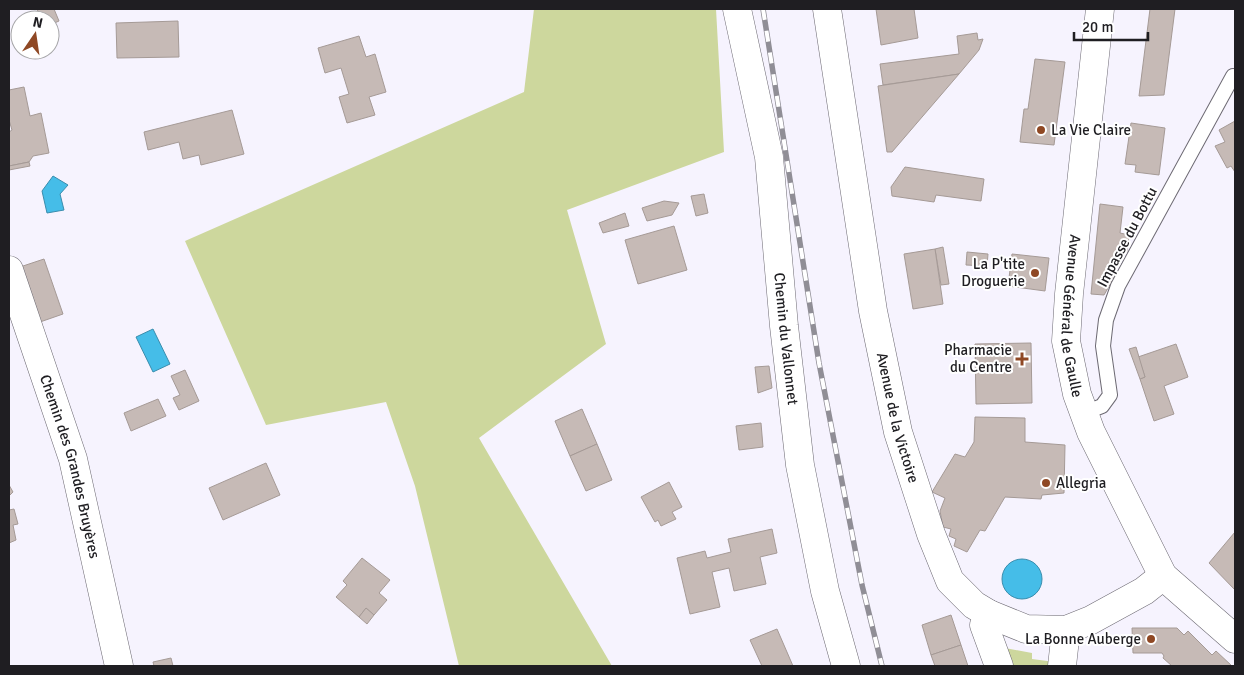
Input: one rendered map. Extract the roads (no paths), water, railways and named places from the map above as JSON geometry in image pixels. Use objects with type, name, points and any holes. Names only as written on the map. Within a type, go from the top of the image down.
[{"type":"street","name":"Chemin du Vallonnet","points":[[737,9],[769,156],[784,326],[800,465],[825,591],[846,666]]},
{"type":"street","name":"Avenue de la Victoire","points":[[827,9],[873,311],[898,432],[931,534],[950,581],[974,605],[989,614],[1026,629],[1066,630],[1091,620],[1144,591],[1163,576]]},
{"type":"street","name":"Avenue Général de Gaulle","points":[[1100,9],[1074,245],[1066,341],[1077,394],[1084,414],[1163,576]]},
{"type":"street","name":"Chemin des Grandes Bruyères","points":[[9,270],[73,459],[119,666]]},
{"type":"street","points":[[1163,576],[1235,638]]},
{"type":"street","points":[[989,614],[984,625],[998,666]]},
{"type":"street","points":[[1062,666],[1066,630]]},
{"type":"lane","name":"Impasse du Bottu","points":[[1084,414],[1102,406],[1110,395],[1103,346],[1106,320],[1118,286],[1234,76]]},
{"type":"water","points":[[53,176],[68,185],[60,194],[64,210],[47,213],[42,191]]},
{"type":"water","points":[[153,329],[170,364],[153,372],[136,337]]},
{"type":"water","points":[[1026,559],[1033,562],[1039,568],[1042,579],[1041,587],[1033,596],[1026,599],[1018,599],[1011,596],[1003,587],[1002,575],[1005,568],[1014,560]]},
{"type":"railway","points":[[763,9],[819,363],[862,585],[882,666]]},
{"type":"place","name":"La Vie Claire","points":[[1041,130]]},
{"type":"place","name":"La P'tite Droguerie","points":[[1035,273]]},
{"type":"place","name":"Pharmacie du Centre","points":[[1022,359]]},
{"type":"place","name":"Allegria","points":[[1046,483]]},
{"type":"place","name":"La Bonne Auberge","points":[[1151,639]]}]
